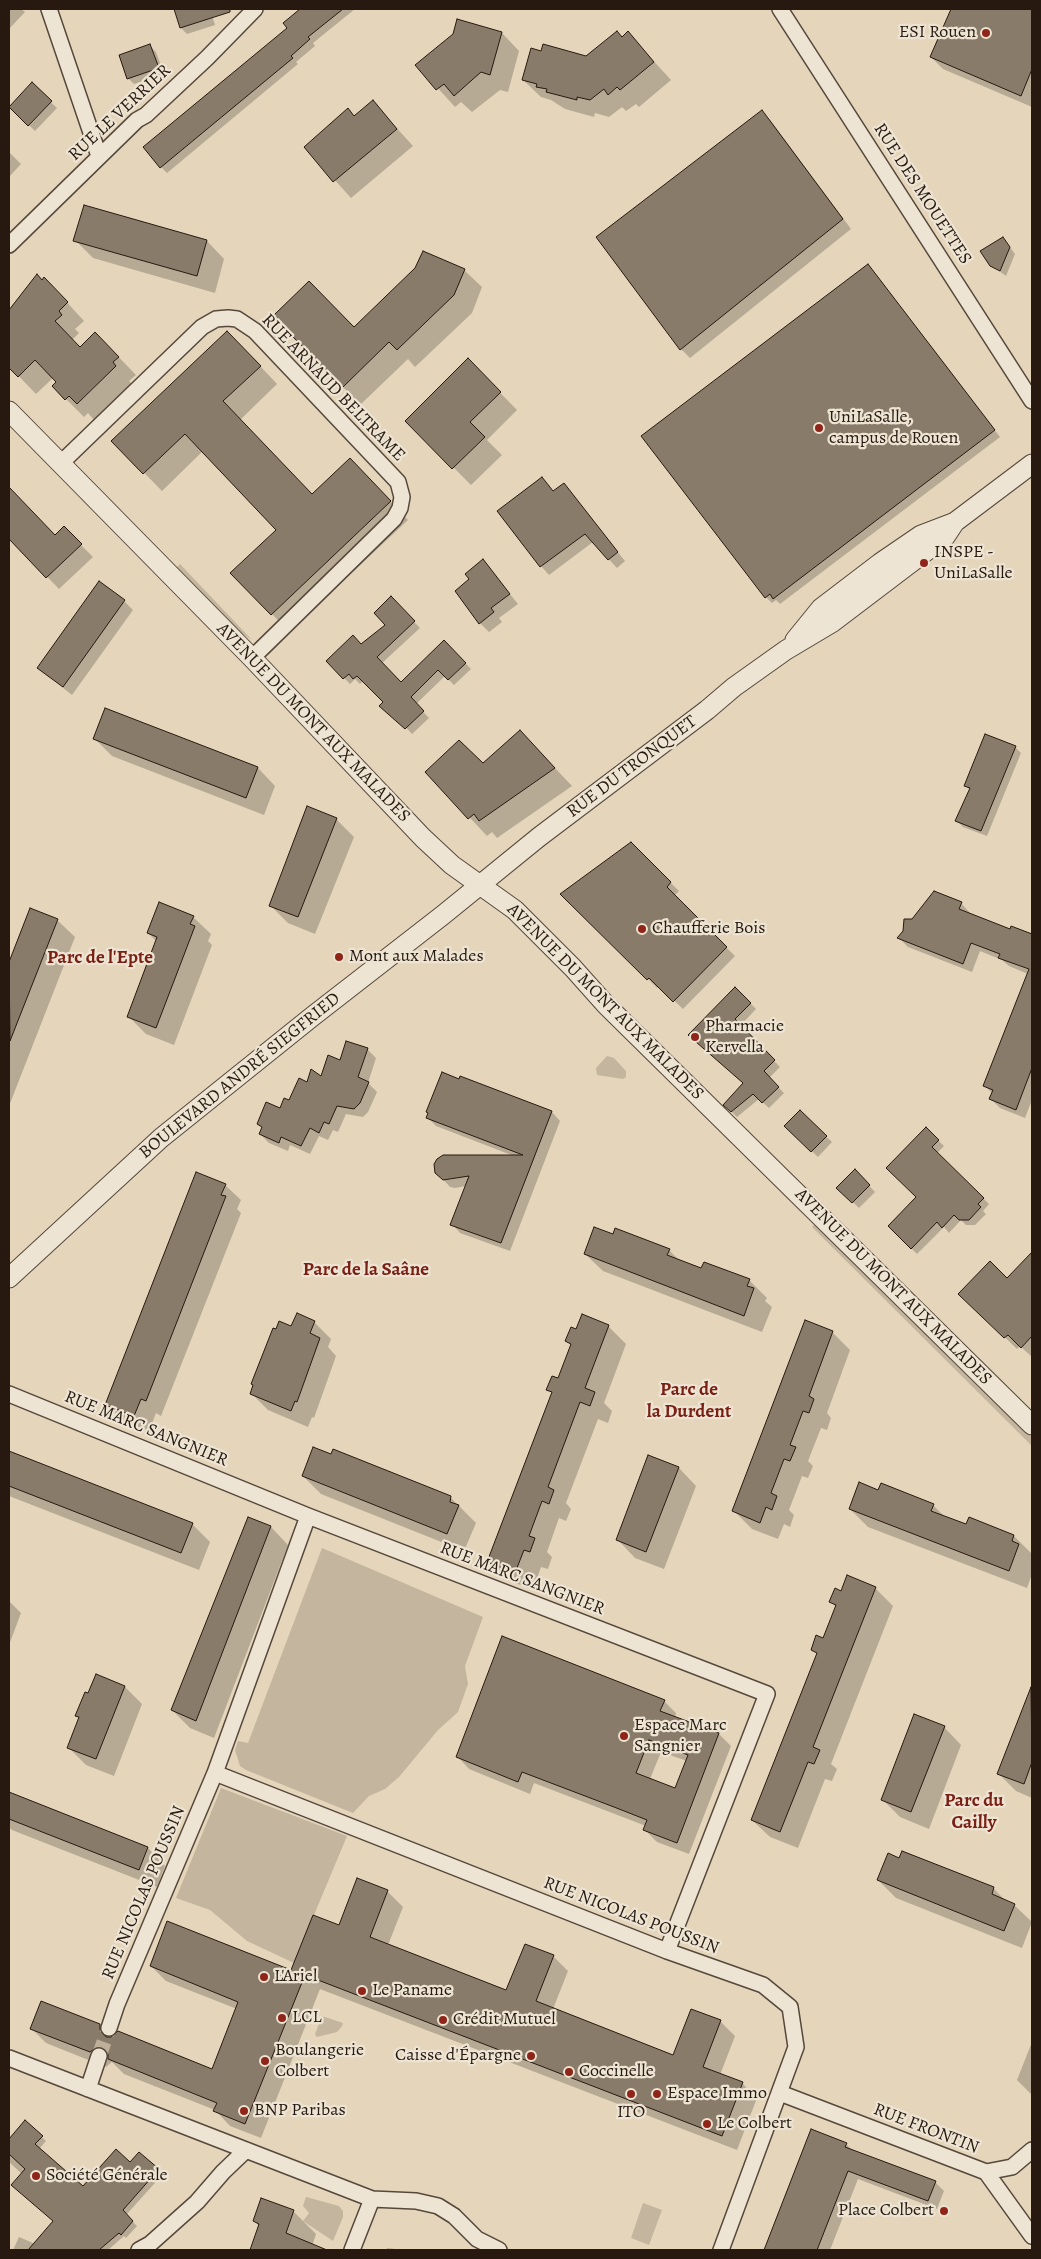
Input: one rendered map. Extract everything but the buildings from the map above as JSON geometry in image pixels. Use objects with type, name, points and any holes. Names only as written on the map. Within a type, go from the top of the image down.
[{"type":"street","points":[[48,9],[99,156]]},
{"type":"street","name":"RUE LE VERRIER","points":[[9,245],[99,156],[207,58],[246,16],[255,9]]},
{"type":"street","name":"RUE DES MOUETTES","points":[[780,9],[1032,401]]},
{"type":"street","name":"RUE ARNAUD BELTRAME","points":[[60,464],[202,327],[216,319],[228,318],[237,319],[255,331],[398,482],[402,497],[400,508],[394,519],[252,658]]},
{"type":"street","name":"AVENUE DU MONT AUX MALADES","points":[[9,412],[252,658],[428,842],[452,865],[520,915],[606,1005],[1032,1425]]},
{"type":"street","name":"RUE DU TRONQUET","points":[[480,885],[734,687],[786,650],[833,622],[945,537],[955,522],[1032,464]]},
{"type":"street","name":"BOULEVARD ANDRÉ SIEGFRIED","points":[[9,1278],[161,1138],[480,885]]},
{"type":"street","name":"RUE MARC SANGNIER","points":[[9,1394],[308,1516],[766,1694],[666,1951]]},
{"type":"street","name":"RUE NICOLAS POUSSIN","points":[[109,2028],[117,2004],[215,1773],[308,1516]]},
{"type":"street","name":"RUE NICOLAS POUSSIN","points":[[215,1773],[666,1951],[763,1985],[790,2007],[796,2047],[721,2250]]},
{"type":"street","points":[[88,2089],[99,2056]]},
{"type":"street","points":[[9,2058],[372,2199],[416,2201],[438,2206],[454,2216],[477,2239],[499,2250]]},
{"type":"street","name":"RUE FRONTIN","points":[[780,2093],[986,2172],[1032,2236]]},
{"type":"street","points":[[140,2250],[150,2244],[197,2202],[223,2172],[246,2150]]},
{"type":"street","points":[[986,2172],[1012,2167],[1032,2150]]},
{"type":"street","points":[[352,2250],[372,2199]]},
{"type":"shaded area","points":[[180,564],[252,640],[237,630],[175,569]]},
{"type":"shaded area","points":[[607,1056],[614,1058],[626,1071],[626,1077],[623,1079],[597,1075],[596,1068]]},
{"type":"shaded area","points":[[815,1223],[1032,1437],[1032,1446],[812,1227]]},
{"type":"shaded area","points":[[322,1548],[483,1617],[465,1666],[468,1684],[458,1712],[438,1730],[399,1777],[385,1789],[369,1796],[353,1813],[246,1770],[240,1766],[235,1750],[238,1741],[248,1743]]},
{"type":"shaded area","points":[[221,1788],[347,1836],[294,1963],[247,1941],[210,1910],[176,1898]]},
{"type":"shaded area","points":[[322,2016],[343,2023],[342,2026],[337,2032],[317,2037],[315,2034]]},
{"type":"shaded area","points":[[306,2197],[339,2206],[343,2211],[343,2217],[333,2241],[303,2221],[309,2213],[303,2206]]},
{"type":"shaded area","points":[[643,2203],[662,2210],[649,2245],[631,2238]]},
{"type":"tunnel","points":[[99,2056],[109,2028]]},
{"type":"place","name":"ESI Rouen","points":[[986,33]]},
{"type":"place","name":"UniLaSalle, campus de Rouen","points":[[819,428]]},
{"type":"place","name":"INSPE - UniLaSalle","points":[[924,563]]},
{"type":"place","name":"Chaufferie Bois","points":[[642,929]]},
{"type":"place","name":"Mont aux Malades","points":[[339,957]]},
{"type":"place","name":"Pharmacie Kervella","points":[[695,1037]]},
{"type":"place","name":"Espace Marc Sangnier","points":[[624,1736]]},
{"type":"place","name":"L'Ariel","points":[[264,1977]]},
{"type":"place","name":"Le Paname","points":[[362,1991]]},
{"type":"place","name":"LCL","points":[[282,2018]]},
{"type":"place","name":"Crédit Mutuel","points":[[443,2020]]},
{"type":"place","name":"Caisse d'Épargne","points":[[531,2056]]},
{"type":"place","name":"Boulangerie Colbert","points":[[265,2061]]},
{"type":"place","name":"Coccinelle","points":[[569,2072]]},
{"type":"place","name":"ITO","points":[[631,2094]]},
{"type":"place","name":"Espace Immo","points":[[657,2094]]},
{"type":"place","name":"BNP Paribas","points":[[244,2111]]},
{"type":"place","name":"Le Colbert","points":[[707,2124]]},
{"type":"place","name":"Société Générale","points":[[36,2176]]},
{"type":"place","name":"Place Colbert","points":[[944,2211]]},
{"type":"district","name":"Parc de l'Epte","points":[[100,958]]},
{"type":"district","name":"Parc de la Saâne","points":[[366,1270]]},
{"type":"district","name":"Parc de la Durdent","points":[[689,1401]]},
{"type":"district","name":"Parc du Cailly","points":[[974,1812]]}]
